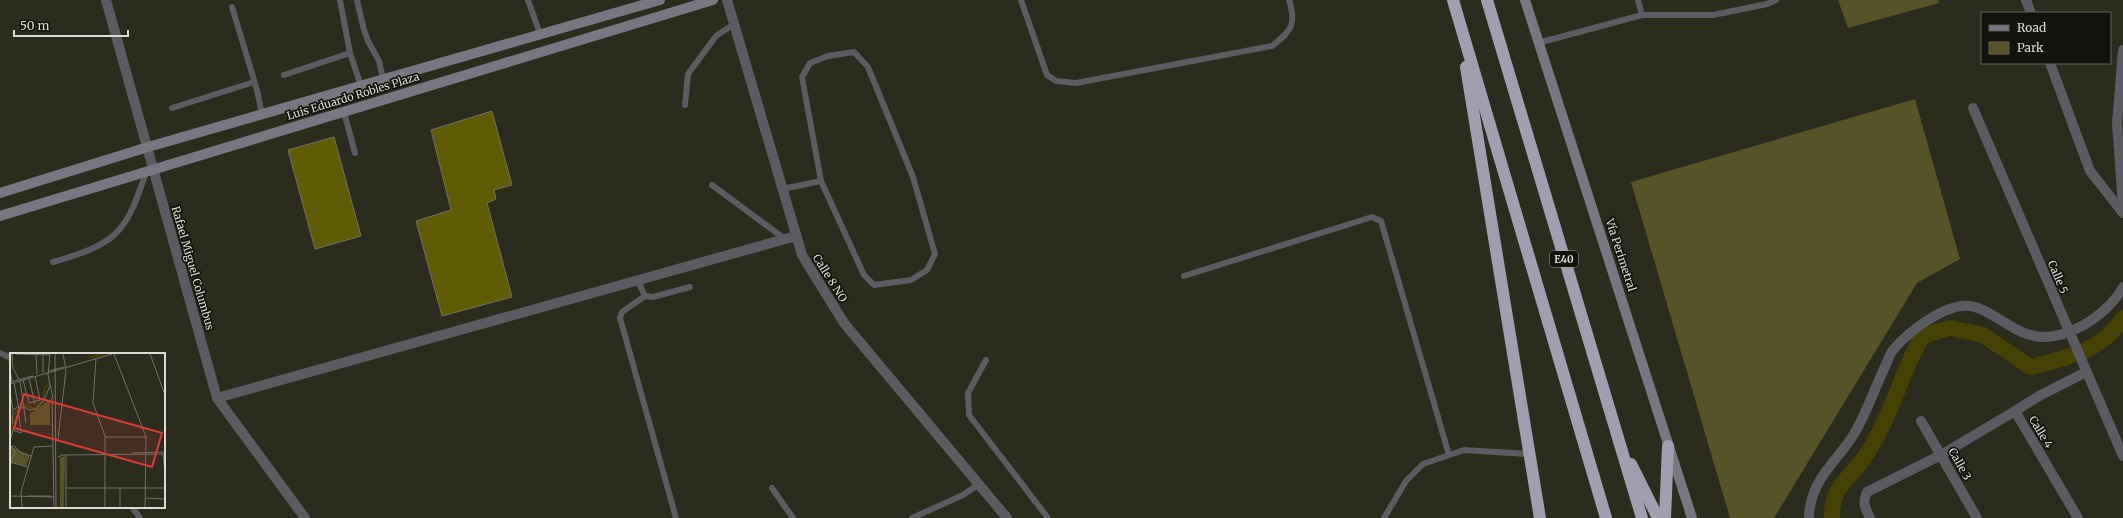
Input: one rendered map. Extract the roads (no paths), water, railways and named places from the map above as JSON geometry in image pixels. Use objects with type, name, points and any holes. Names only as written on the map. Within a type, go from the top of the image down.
[{"type":"highway","points":[[1453,0],[1606,518]]},
{"type":"highway","name":"E40","points":[[1487,0],[1614,429],[1642,518]]},
{"type":"highway","points":[[1458,19],[1528,454],[1540,518]]},
{"type":"highway","points":[[1614,429],[1658,518]]},
{"type":"highway","points":[[1665,518],[1668,446]]},
{"type":"street","name":"Rafael Miguel Columbus","points":[[106,0],[148,147],[150,171],[217,398],[305,518]]},
{"type":"street","name":"Luis Eduardo Robles Plaza","points":[[0,193],[148,147],[660,0]]},
{"type":"street","name":"Luis Eduardo Robles Plaza","points":[[0,216],[713,0]]},
{"type":"street","name":"Calle 8 NO","points":[[727,0],[802,256],[844,323],[978,484],[1003,517]]},
{"type":"street","name":"Vía Perimetral","points":[[1525,0],[1692,518]]},
{"type":"street","points":[[2026,0],[2031,12]]},
{"type":"street","points":[[2123,50],[2117,124],[2123,206]]},
{"type":"street","points":[[2050,64],[2090,171],[2123,214]]},
{"type":"street","name":"Calle 5","points":[[1972,108],[2123,456]]},
{"type":"street","points":[[217,398],[796,236]]},
{"type":"street","points":[[1809,518],[1809,510],[1816,486],[1826,470],[1844,449],[1858,428],[1892,351],[1924,323],[1953,308],[1970,306],[2026,334],[2046,338],[2071,337],[2101,313],[2123,287]]},
{"type":"street","points":[[2015,411],[2084,368]]},
{"type":"street","name":"Calle 4","points":[[1870,518],[1864,508],[1863,500],[1867,492],[1874,486],[1942,455],[2015,411],[2078,518]]},
{"type":"street","name":"Calle 3","points":[[1922,421],[1977,518]]},
{"type":"lane","points":[[340,0],[350,53],[361,86]]},
{"type":"lane","points":[[357,0],[364,30],[379,61],[383,80]]},
{"type":"lane","points":[[528,0],[540,34]]},
{"type":"lane","points":[[1022,0],[1047,75],[1056,81],[1076,83],[1272,46],[1290,32],[1294,14],[1289,0]]},
{"type":"lane","points":[[1638,0],[1642,15]]},
{"type":"lane","points":[[1538,43],[1642,15],[1713,15],[1767,4],[1776,0]]},
{"type":"lane","points":[[232,7],[262,114]]},
{"type":"lane","points":[[685,105],[688,74],[716,36],[734,24]]},
{"type":"lane","points":[[854,52],[868,67],[913,177],[935,254],[927,270],[911,280],[874,285],[864,275],[821,182],[802,77],[810,63],[828,56],[854,52]]},
{"type":"lane","points":[[284,75],[350,53]]},
{"type":"lane","points":[[172,108],[254,82]]},
{"type":"lane","points":[[344,112],[355,153]]},
{"type":"lane","points":[[53,262],[105,243],[120,230],[129,218],[150,171]]},
{"type":"lane","points":[[782,189],[821,182]]},
{"type":"lane","points":[[712,185],[785,239]]},
{"type":"lane","points":[[1184,276],[1372,217],[1381,221],[1449,455]]},
{"type":"lane","points":[[638,281],[645,296]]},
{"type":"lane","points":[[676,518],[620,318],[622,312],[645,296],[653,297],[690,287]]},
{"type":"lane","points":[[0,353],[10,358]]},
{"type":"lane","points":[[986,360],[968,393],[969,415],[1048,518]]},
{"type":"lane","points":[[1384,518],[1406,482],[1423,464],[1464,450],[1528,454]]},
{"type":"lane","points":[[912,518],[963,495],[978,484]]},
{"type":"lane","points":[[772,488],[793,518]]},
{"type":"lane","points":[[133,508],[140,518]]},
{"type":"waterway","points":[[1832,518],[1834,498],[1842,484],[1858,466],[1873,444],[1888,414],[1907,367],[1922,336],[1950,328],[1983,335],[2030,367],[2070,356],[2094,346],[2105,338],[2123,318]]}]
